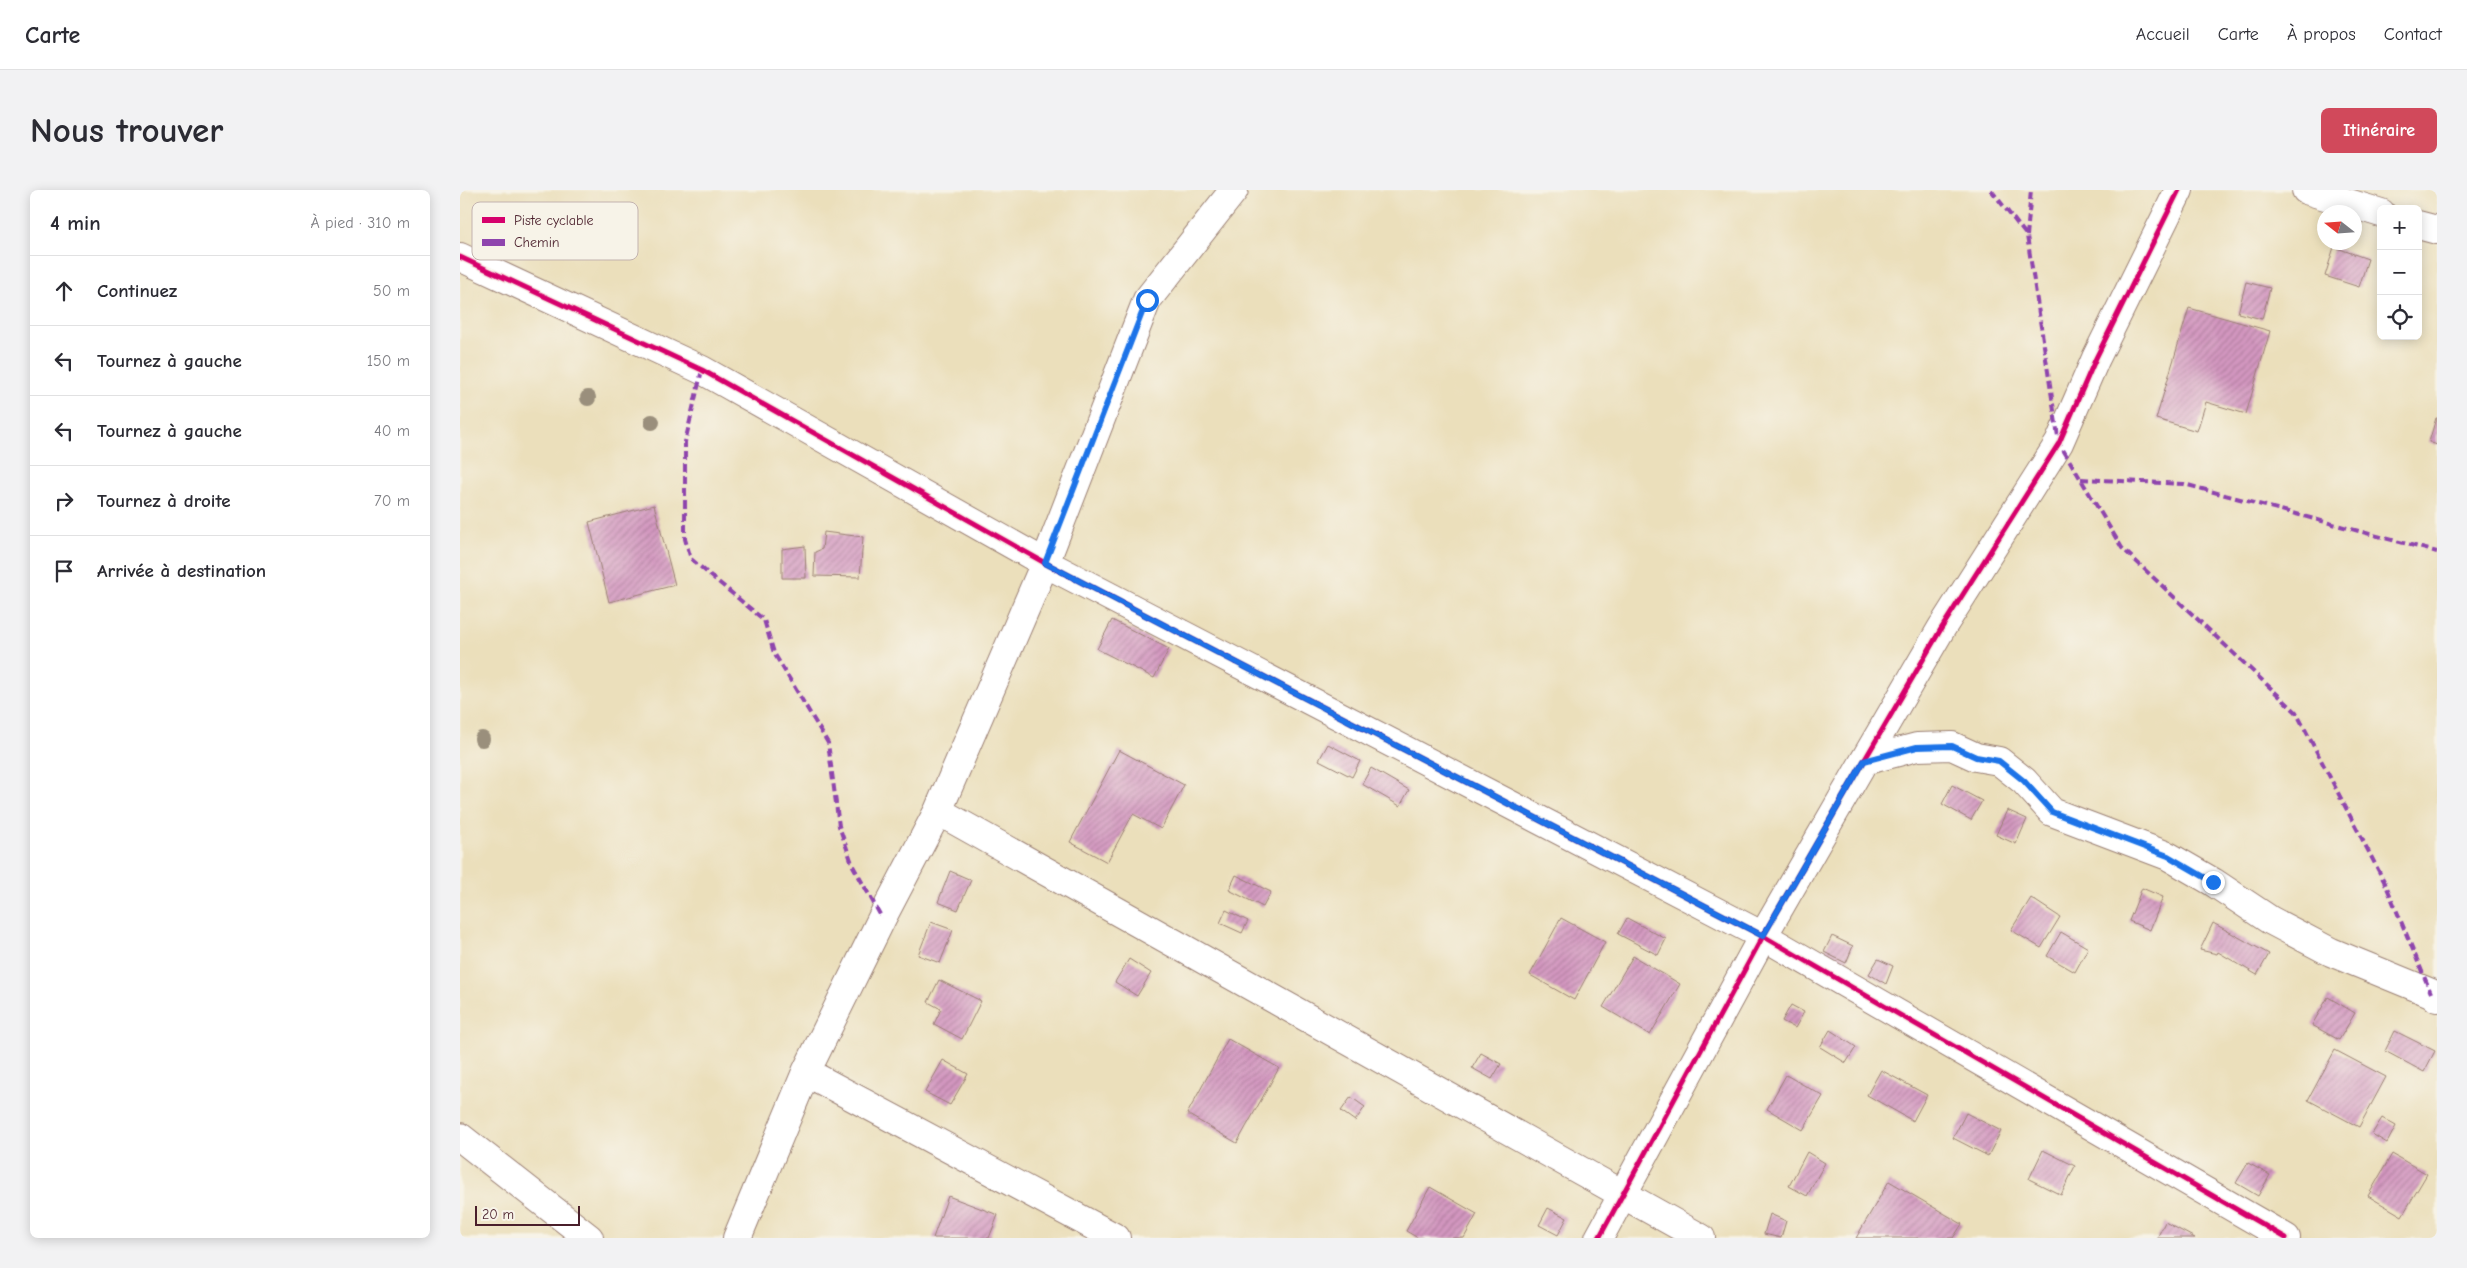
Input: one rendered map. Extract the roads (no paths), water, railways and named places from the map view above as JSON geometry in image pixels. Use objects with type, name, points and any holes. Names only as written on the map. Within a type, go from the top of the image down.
[{"type":"street","points":[[737,1238],[806,1072],[882,918],[938,811],[1045,563],[1147,300],[1234,190]]},
{"type":"street","points":[[1599,1238],[1763,936],[1864,761],[1941,629],[2059,443],[2096,358],[2179,190]]},
{"type":"street","points":[[2306,190],[2377,212]]},
{"type":"street","points":[[2422,226],[2437,230]]},
{"type":"street","points":[[460,257],[702,370],[1045,563],[1763,936],[2286,1238]]},
{"type":"street","points":[[1864,761],[1917,747],[1952,746],[1976,757],[1999,761],[2024,781],[2052,812],[2168,856],[2213,882],[2270,920],[2322,948],[2431,993],[2437,998]]},
{"type":"street","points":[[938,811],[1701,1238]]},
{"type":"street","points":[[806,1072],[1116,1238]]},
{"type":"street","points":[[460,1137],[589,1238]]}]
